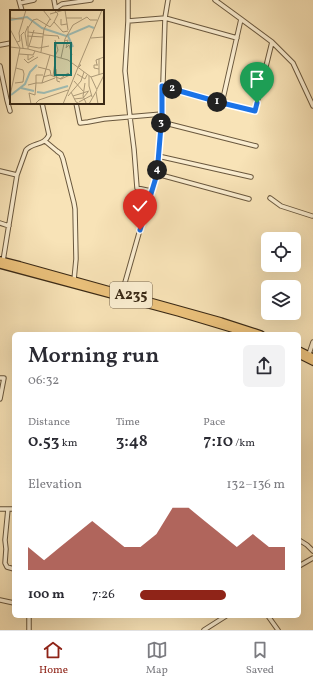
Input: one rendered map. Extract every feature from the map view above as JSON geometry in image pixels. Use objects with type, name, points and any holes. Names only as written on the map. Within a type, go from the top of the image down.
[{"type":"highway","name":"A235","points":[[1,262],[122,293],[243,332]]},
{"type":"highway","name":"A235","points":[[1,262],[228,323],[255,332]]},
{"type":"highway","points":[[301,351],[311,356]]},
{"type":"highway","points":[[301,355],[313,362]]},
{"type":"street","points":[[19,2],[34,0]]},
{"type":"street","points":[[54,0],[62,4]]},
{"type":"street","points":[[54,0],[56,10]]},
{"type":"street","points":[[56,10],[62,4],[91,0]]},
{"type":"street","points":[[128,0],[125,72],[137,188],[151,191]]},
{"type":"street","points":[[122,293],[157,174],[162,114],[164,18],[168,0]]},
{"type":"street","points":[[215,0],[272,42],[292,63],[313,106]]},
{"type":"street","points":[[128,21],[164,18],[237,38]]},
{"type":"street","points":[[222,103],[241,19]]},
{"type":"street","points":[[162,86],[255,111],[272,42]]},
{"type":"street","points":[[0,45],[10,43]]},
{"type":"street","points":[[0,66],[10,112]]},
{"type":"street","points":[[0,95],[6,94]]},
{"type":"street","points":[[1,262],[9,226],[17,175],[27,148],[45,141],[49,135],[42,104]]},
{"type":"street","points":[[76,104],[80,123],[104,119],[162,114]]},
{"type":"street","points":[[161,122],[256,146]]},
{"type":"street","points":[[45,141],[61,154],[75,209],[76,259],[74,280]]},
{"type":"street","points":[[158,156],[251,177]]},
{"type":"street","points":[[0,171],[17,175]]},
{"type":"street","points":[[157,174],[249,200]]},
{"type":"street","points":[[270,198],[281,206],[313,216]]},
{"type":"street","points":[[0,223],[9,226]]},
{"type":"street","points":[[311,356],[313,342]]},
{"type":"street","points":[[0,378],[4,378],[0,399]]},
{"type":"street","points":[[0,509],[12,509]]},
{"type":"street","points":[[8,509],[5,540],[5,563],[7,567],[12,568]]},
{"type":"street","points":[[301,541],[313,551]]},
{"type":"street","points":[[301,565],[313,558]]},
{"type":"street","points":[[0,600],[12,603]]},
{"type":"street","points":[[29,618],[29,630]]},
{"type":"street","points":[[204,630],[223,618]]},
{"type":"street","points":[[269,618],[278,630]]},
{"type":"route","points":[[140,230],[157,174],[162,114],[162,86],[255,111],[257,103]]}]
